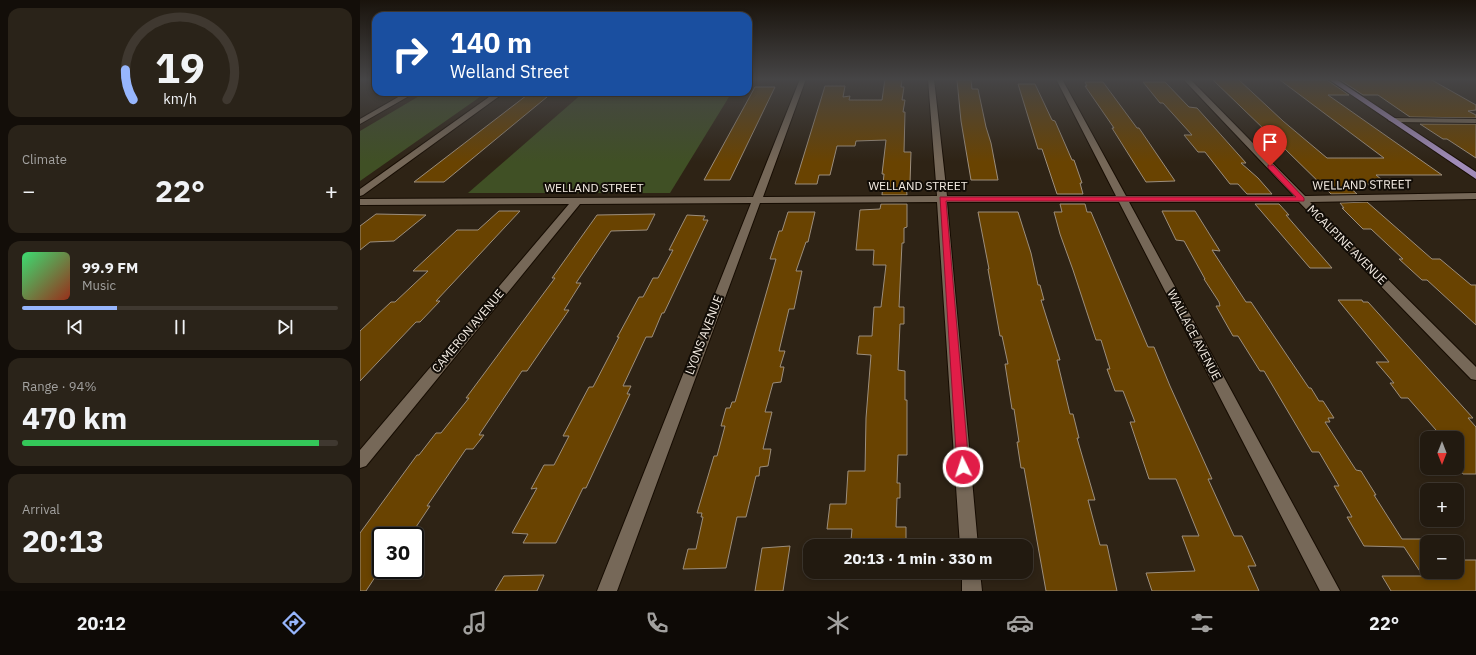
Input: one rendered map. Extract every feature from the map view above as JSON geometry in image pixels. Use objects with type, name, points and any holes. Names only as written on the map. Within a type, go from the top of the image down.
[{"type":"main road","points":[[1372,107],[1476,176]]},
{"type":"street","points":[[360,122],[387,107]]},
{"type":"street","points":[[360,193],[481,107]]},
{"type":"street","name":"LYONS AVENUE","points":[[606,591],[792,107]]},
{"type":"street","points":[[934,107],[968,539]]},
{"type":"street","name":"WALLACE AVENUE","points":[[1074,107],[1330,591]]},
{"type":"street","name":"MCALPINE AVENUE","points":[[1213,107],[1476,375]]},
{"type":"street","points":[[1392,120],[1476,121]]},
{"type":"street","name":"WELLAND STREET","points":[[360,202],[1122,198],[1302,199],[1476,196]]},
{"type":"street","name":"CAMERON AVENUE","points":[[360,461],[577,201]]},
{"type":"street","points":[[971,579],[972,591]]},
{"type":"green space","points":[[401,107],[466,107],[360,181],[360,131]]},
{"type":"green space","points":[[567,107],[723,107],[670,193],[468,193]]},
{"type":"building","points":[[512,107],[535,107],[444,182],[414,182]]},
{"type":"building","points":[[744,107],[766,107],[730,180],[704,180]]},
{"type":"building","points":[[819,107],[904,107],[904,152],[911,152],[910,183],[906,183],[907,195],[882,195],[884,174],[882,174],[886,140],[856,141],[855,146],[837,146],[830,175],[819,175],[817,184],[795,184]]},
{"type":"building","points":[[960,107],[982,107],[998,180],[971,180]]},
{"type":"building","points":[[1025,107],[1046,107],[1052,120],[1055,121],[1072,160],[1074,160],[1082,183],[1080,183],[1083,194],[1057,194],[1042,149],[1038,149]]},
{"type":"building","points":[[1099,107],[1121,107],[1137,128],[1139,128],[1175,181],[1146,182],[1112,128],[1114,128]]},
{"type":"building","points":[[1166,107],[1197,108],[1246,163],[1241,163],[1258,178],[1272,194],[1247,194],[1238,184],[1230,184],[1205,152],[1198,152],[1184,135],[1192,135]]},
{"type":"building","points":[[1241,107],[1268,107],[1327,158],[1384,158],[1315,107],[1345,107],[1442,175],[1376,175],[1387,184],[1346,184],[1357,194],[1331,194],[1283,147],[1280,147],[1265,133],[1268,133]]},
{"type":"building","points":[[1395,107],[1476,107],[1476,110],[1468,111],[1476,115],[1476,118],[1410,117]]},
{"type":"building","points":[[1420,124],[1476,124],[1476,158],[1447,139],[1443,139]]},
{"type":"building","points":[[1367,202],[1432,259],[1440,259],[1471,285],[1476,285],[1476,325],[1427,280],[1422,280],[1399,259],[1403,259],[1371,229],[1363,229],[1342,208],[1344,208],[1340,203]]},
{"type":"building","points":[[881,204],[907,204],[907,227],[904,228],[904,243],[902,243],[899,307],[904,307],[904,324],[900,324],[898,370],[905,371],[905,400],[907,400],[907,455],[898,455],[897,483],[900,483],[900,498],[897,498],[896,527],[906,527],[906,539],[851,539],[852,529],[827,529],[830,504],[846,504],[848,471],[865,471],[866,418],[871,355],[857,354],[859,336],[872,336],[874,307],[881,307],[886,265],[873,265],[874,250],[856,250],[860,210],[880,209]]},
{"type":"building","points":[[1060,204],[1085,204],[1087,212],[1091,212],[1148,347],[1154,347],[1212,479],[1208,479],[1234,536],[1242,536],[1256,566],[1248,566],[1259,591],[1152,591],[1146,573],[1195,571],[1182,536],[1199,536],[1176,479],[1149,479],[1130,422],[1135,422],[1123,391],[1115,391],[1107,369],[1110,369],[1101,340],[1096,340],[1060,234],[1054,212],[1062,212]]},
{"type":"building","points":[[1255,204],[1279,204],[1289,215],[1286,215],[1332,268],[1310,268]]},
{"type":"building","points":[[499,211],[520,211],[436,301],[440,301],[420,322],[416,322],[360,381],[360,331],[391,302],[395,302],[428,271],[413,271],[457,230],[478,230]]},
{"type":"building","points":[[1162,211],[1195,211],[1220,251],[1212,250],[1246,302],[1251,302],[1309,388],[1311,388],[1319,401],[1323,401],[1334,418],[1328,418],[1330,422],[1325,422],[1356,470],[1361,471],[1376,495],[1374,495],[1402,539],[1420,539],[1420,571],[1404,547],[1364,546],[1347,517],[1352,517],[1334,486],[1339,486],[1319,452],[1312,452],[1264,371],[1260,371],[1238,336],[1233,336],[1216,306],[1220,306],[1219,302],[1204,279],[1184,241],[1176,240]]},
{"type":"building","points":[[788,212],[815,212],[808,242],[806,242],[796,271],[802,271],[794,309],[789,309],[779,351],[785,351],[780,367],[784,367],[781,382],[773,383],[765,412],[772,412],[763,449],[771,449],[768,466],[760,467],[759,476],[756,476],[746,517],[737,517],[726,568],[683,569],[688,549],[696,549],[703,517],[701,517],[702,513],[697,513],[714,456],[717,456],[725,426],[721,426],[726,408],[730,408],[732,402],[735,402],[776,259],[770,259],[779,231],[782,231]]},
{"type":"building","points":[[978,212],[1018,212],[1031,253],[1038,285],[1040,285],[1044,300],[1041,300],[1060,360],[1057,360],[1070,414],[1073,414],[1079,438],[1077,438],[1095,500],[1088,500],[1100,545],[1107,545],[1117,591],[1046,591],[1024,468],[1021,468],[1014,409],[1012,409],[1005,364],[1008,364],[1002,336],[1000,336]]},
{"type":"building","points":[[376,214],[426,215],[394,241],[370,242],[360,250],[360,226]]},
{"type":"building","points":[[655,214],[647,230],[611,231],[576,283],[581,283],[564,310],[569,310],[527,371],[522,371],[479,435],[484,435],[473,449],[466,449],[427,506],[430,506],[416,527],[372,527],[372,579],[374,579],[366,591],[360,591],[360,533],[417,455],[419,455],[436,433],[441,433],[469,398],[466,398],[555,278],[552,278],[597,215]]},
{"type":"building","points":[[687,215],[705,216],[703,220],[708,220],[664,313],[662,313],[652,337],[646,337],[623,386],[631,386],[627,394],[630,394],[586,488],[583,488],[556,543],[523,543],[528,534],[512,533],[537,488],[531,489],[544,465],[554,465],[569,436],[563,436],[589,387],[593,387],[619,337],[617,337],[639,297],[643,297],[653,278],[658,278],[673,250],[669,250]]},
{"type":"building","points":[[1338,300],[1362,300],[1363,302],[1368,302],[1473,418],[1468,418],[1476,427],[1476,474],[1464,474],[1464,431],[1437,431],[1408,398],[1401,398],[1390,383],[1394,383],[1376,362],[1389,362]]},
{"type":"building","points":[[790,546],[783,591],[755,591],[762,548]]},
{"type":"building","points":[[1464,560],[1476,560],[1476,591],[1391,591],[1382,576],[1420,576],[1420,579],[1464,579]]},
{"type":"building","points":[[544,575],[537,591],[495,591],[504,576]]},
{"type":"route","points":[[963,467],[942,199],[1302,199],[1270,166]]}]
